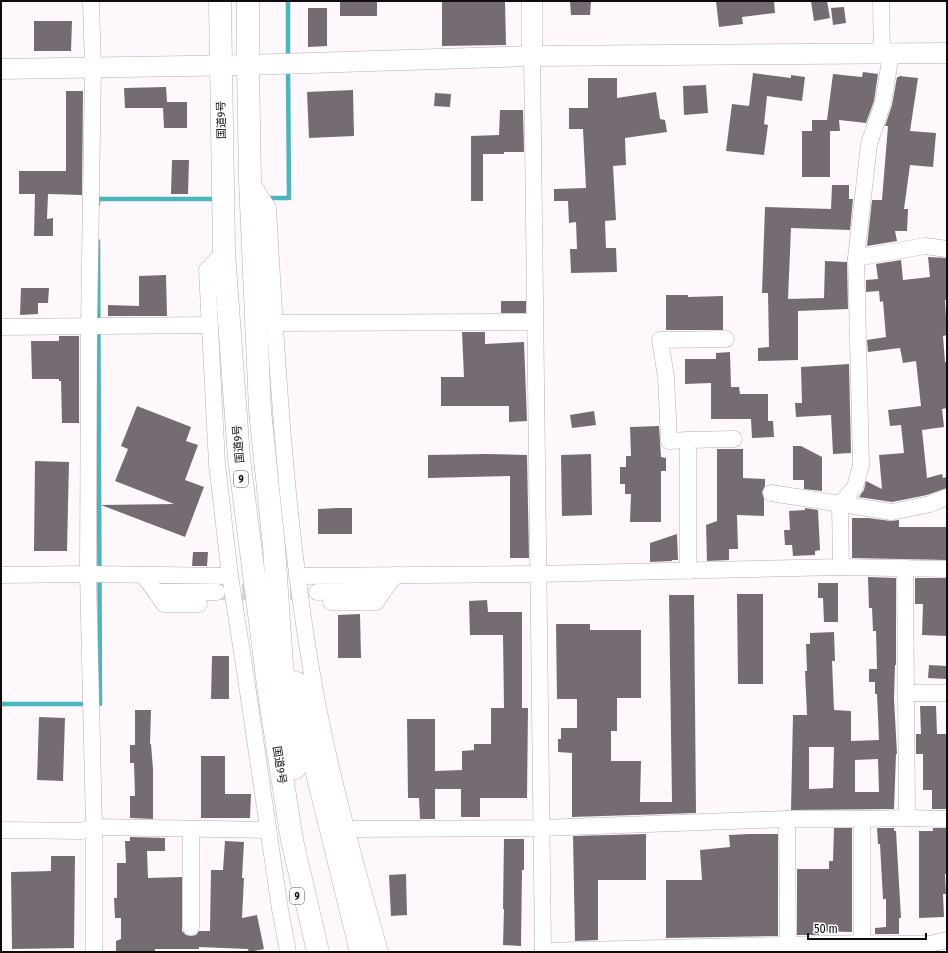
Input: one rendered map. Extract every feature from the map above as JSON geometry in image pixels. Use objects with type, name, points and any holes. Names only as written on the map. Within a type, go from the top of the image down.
[{"type":"highway","name":"国道9号","points":[[220,1],[224,252],[239,458],[270,700],[292,840],[318,952]]},
{"type":"highway","name":"国道9号","points":[[248,1],[250,180],[260,410],[274,547],[282,665],[298,788],[327,952]]},
{"type":"highway","name":"9","points":[[274,547],[299,690],[319,782],[369,947]]},
{"type":"highway","name":"9","points":[[292,840],[297,906],[306,952]]},
{"type":"street","points":[[91,1],[93,68],[89,326],[88,574],[94,827],[94,952]]},
{"type":"street","points":[[532,1],[534,322],[543,952],[862,943],[929,944],[947,940]]},
{"type":"street","points":[[841,567],[840,504],[856,487],[861,465],[856,258],[869,144],[883,103],[886,54],[881,1]]},
{"type":"street","points":[[1,69],[220,66],[532,56],[947,53]]},
{"type":"street","points":[[250,180],[268,208],[282,435],[297,576],[315,691],[340,808],[346,829],[369,947]]},
{"type":"street","points":[[856,258],[925,246],[947,248]]},
{"type":"street","points":[[224,252],[207,270],[217,464],[230,576],[288,952]]},
{"type":"street","points":[[275,323],[534,322]]},
{"type":"street","points":[[1,327],[210,325]]},
{"type":"street","points":[[726,339],[660,340],[666,377],[669,441],[734,439]]},
{"type":"street","points":[[260,410],[282,435]]},
{"type":"street","points":[[215,430],[239,458]]},
{"type":"street","points":[[688,440],[688,571]]},
{"type":"street","points":[[771,493],[892,512],[930,504],[947,497]]},
{"type":"street","points":[[297,576],[537,574],[841,567],[947,570]]},
{"type":"street","points":[[905,568],[907,818]]},
{"type":"street","points":[[1,575],[88,574],[230,576]]},
{"type":"street","points":[[144,575],[164,604],[198,604]]},
{"type":"street","points":[[331,602],[376,602],[396,575]]},
{"type":"street","points":[[317,592],[384,590]]},
{"type":"street","points":[[156,592],[217,592]]},
{"type":"street","points":[[246,678],[270,700]]},
{"type":"street","points":[[906,693],[947,693]]},
{"type":"street","points":[[346,829],[541,828],[787,819],[947,819]]},
{"type":"street","points":[[787,819],[788,936]]},
{"type":"street","points":[[862,819],[862,943]]},
{"type":"street","points":[[1,830],[81,831],[94,827],[268,830]]},
{"type":"street","points":[[191,828],[191,927]]},
{"type":"building","points":[[340,1],[377,1],[377,16],[340,16]]},
{"type":"building","points":[[442,1],[505,1],[506,45],[442,46]]},
{"type":"building","points":[[570,1],[591,1],[590,15],[571,15]]},
{"type":"building","points":[[716,1],[774,1],[775,13],[742,17],[743,24],[719,27]]},
{"type":"building","points":[[811,1],[827,1],[830,18],[814,21]]},
{"type":"building","points":[[844,7],[846,23],[833,25],[831,8]]},
{"type":"building","points":[[308,8],[327,8],[327,46],[308,47]]},
{"type":"building","points":[[34,21],[72,21],[71,51],[34,51]]},
{"type":"building","points":[[863,72],[878,74],[874,101],[866,123],[839,120],[840,131],[830,131],[830,177],[802,177],[802,131],[812,131],[812,120],[827,120],[833,74],[862,77]]},
{"type":"building","points":[[753,73],[791,78],[791,75],[805,77],[802,101],[767,96],[764,124],[768,125],[764,155],[726,151],[732,104],[749,106]]},
{"type":"building","points":[[897,77],[918,78],[910,131],[936,133],[933,167],[910,165],[904,209],[908,209],[907,231],[895,231],[897,241],[867,246],[872,200],[882,200],[888,126],[885,126],[892,105]]},
{"type":"building","points":[[588,78],[617,78],[617,98],[656,92],[660,119],[665,120],[667,132],[625,138],[626,165],[613,166],[616,220],[605,221],[606,248],[616,248],[617,272],[571,273],[570,249],[577,249],[576,222],[569,223],[568,201],[554,201],[554,189],[586,188],[583,129],[569,129],[569,108],[588,108]]},
{"type":"building","points":[[706,85],[708,113],[684,115],[683,86]]},
{"type":"building","points":[[166,87],[167,102],[187,102],[187,128],[164,128],[163,108],[125,108],[124,88]]},
{"type":"building","points":[[353,90],[354,136],[309,138],[307,92]]},
{"type":"building","points":[[66,91],[83,91],[82,195],[48,194],[47,219],[53,218],[53,236],[34,236],[35,194],[19,194],[19,171],[66,171]]},
{"type":"building","points":[[435,93],[451,94],[450,107],[434,106]]},
{"type":"building","points":[[500,110],[523,110],[524,152],[483,154],[483,201],[471,201],[471,136],[499,135]]},
{"type":"building","points":[[172,160],[189,160],[188,194],[171,194]]},
{"type":"building","points":[[832,185],[849,185],[849,199],[853,199],[850,230],[791,228],[788,299],[824,298],[825,261],[847,262],[848,309],[798,311],[798,360],[758,361],[758,348],[769,347],[768,293],[762,293],[765,207],[831,209]]},
{"type":"building","points":[[928,257],[947,258],[947,300],[945,300],[947,335],[943,336],[945,362],[947,362],[947,408],[942,409],[944,427],[922,430],[927,478],[942,474],[943,478],[947,477],[947,488],[927,495],[892,502],[859,497],[864,490],[866,481],[882,489],[879,455],[904,453],[901,425],[890,426],[888,410],[921,406],[916,361],[903,363],[900,348],[868,352],[867,340],[886,337],[883,301],[880,302],[879,291],[866,292],[866,280],[878,279],[876,264],[901,260],[903,280],[930,277]]},
{"type":"building","points":[[166,275],[167,316],[108,316],[108,305],[139,306],[139,276]]},
{"type":"building","points":[[21,288],[49,288],[48,303],[38,303],[38,314],[20,315]]},
{"type":"building","points":[[666,295],[688,295],[688,297],[723,296],[723,330],[666,330]]},
{"type":"building","points":[[501,301],[526,301],[526,313],[501,313]]},
{"type":"building","points":[[462,332],[485,332],[485,344],[524,342],[527,421],[509,422],[509,406],[441,406],[441,377],[464,377]]},
{"type":"building","points":[[59,336],[79,336],[79,423],[62,423],[61,381],[59,381],[59,379],[32,379],[31,341],[59,341]]},
{"type":"building","points":[[730,352],[731,387],[739,387],[740,394],[768,394],[768,421],[773,421],[774,437],[752,438],[751,419],[711,419],[711,383],[685,384],[685,359],[716,359],[716,353]]},
{"type":"building","points":[[849,364],[851,453],[833,454],[831,415],[796,417],[795,403],[802,403],[801,367]]},
{"type":"building","points":[[137,406],[191,427],[186,441],[198,445],[185,480],[204,487],[185,537],[101,505],[174,504],[115,481],[128,449],[121,446]]},
{"type":"building","points":[[594,411],[596,425],[572,428],[570,415]]},
{"type":"building","points":[[659,426],[661,457],[666,458],[666,471],[661,471],[661,522],[630,522],[631,494],[625,494],[625,484],[620,484],[620,467],[626,467],[626,456],[631,456],[630,427]]},
{"type":"building","points":[[793,446],[801,446],[822,457],[822,491],[804,489],[804,480],[793,480]]},
{"type":"building","points":[[717,449],[743,449],[743,478],[765,479],[765,486],[762,492],[764,499],[764,516],[737,515],[738,549],[729,549],[729,560],[707,561],[706,525],[717,521]]},
{"type":"building","points":[[591,454],[592,515],[562,516],[561,455]]},
{"type":"building","points":[[428,455],[527,455],[529,558],[510,558],[510,476],[428,478]]},
{"type":"building","points":[[35,461],[69,462],[67,551],[34,551]]},
{"type":"building","points":[[352,508],[352,534],[318,534],[318,509]]},
{"type":"building","points":[[805,508],[818,510],[820,550],[815,551],[815,555],[793,556],[792,545],[785,545],[784,530],[790,530],[789,511],[805,510]]},
{"type":"building","points":[[852,518],[868,518],[891,521],[899,520],[899,527],[947,527],[947,560],[852,558]]},
{"type":"building","points":[[677,534],[678,560],[650,562],[650,543]]},
{"type":"building","points":[[193,552],[208,552],[207,566],[192,566]]},
{"type":"building","points":[[868,577],[896,578],[896,665],[894,699],[897,754],[894,809],[791,810],[793,715],[807,715],[805,671],[807,671],[806,644],[810,644],[810,633],[834,632],[835,661],[832,661],[834,710],[851,711],[851,741],[879,740],[875,682],[869,682],[869,669],[877,669],[876,631],[873,631],[872,608],[869,608]],"holes":[[[809,747],[834,747],[833,788],[809,789]],[[878,759],[879,792],[855,792],[855,760]]]},
{"type":"building","points":[[915,578],[947,578],[947,636],[922,635],[923,604],[915,604]]},
{"type":"building","points":[[818,583],[838,583],[838,622],[824,622],[823,598],[818,598]]},
{"type":"building","points":[[737,594],[763,594],[763,684],[738,684]]},
{"type":"building","points":[[669,595],[694,595],[696,813],[572,817],[572,753],[558,752],[558,739],[561,739],[561,728],[577,728],[577,699],[557,699],[556,624],[590,624],[590,630],[641,630],[641,698],[617,698],[617,731],[611,731],[611,761],[641,761],[640,802],[672,802]]},
{"type":"building","points":[[487,600],[488,612],[522,612],[522,708],[528,708],[527,798],[480,798],[480,817],[461,817],[461,789],[435,789],[435,819],[420,819],[419,798],[408,798],[407,719],[435,719],[435,771],[462,770],[462,751],[474,750],[474,744],[491,744],[491,708],[504,708],[503,635],[470,635],[469,601]]},
{"type":"building","points":[[360,614],[361,658],[338,658],[338,615]]},
{"type":"building","points":[[212,656],[229,656],[229,699],[211,699]]},
{"type":"building","points":[[929,665],[947,666],[947,679],[928,678]]},
{"type":"building","points":[[920,706],[936,706],[937,734],[946,734],[946,809],[932,809],[932,790],[923,790],[923,754],[916,754],[916,734],[921,734]]},
{"type":"building","points":[[135,710],[151,710],[150,744],[153,769],[153,819],[130,818],[130,796],[135,796],[134,763],[130,763],[130,745],[135,745]]},
{"type":"building","points":[[39,717],[65,718],[63,781],[37,780]]},
{"type":"building","points":[[201,756],[225,756],[225,794],[251,794],[250,818],[201,818]]},
{"type":"building","points":[[834,828],[852,828],[852,932],[819,931],[819,935],[797,935],[797,869],[829,869],[829,861],[833,861]]},
{"type":"building","points":[[877,828],[894,828],[894,831],[896,831],[901,918],[899,918],[899,934],[875,934],[875,928],[886,927],[886,899],[883,899],[880,844],[878,844]]},
{"type":"building","points":[[933,828],[947,828],[947,874],[945,874],[946,894],[943,894],[944,917],[919,918],[919,831],[933,831]]},
{"type":"building","points":[[646,834],[646,880],[598,880],[598,940],[575,941],[573,836]]},
{"type":"building","points":[[778,834],[778,936],[666,938],[666,880],[702,880],[700,850],[730,847],[729,835]]},
{"type":"building","points":[[130,837],[165,838],[165,851],[147,851],[148,878],[182,877],[182,931],[186,935],[191,936],[196,935],[199,931],[210,931],[211,870],[223,870],[225,841],[244,842],[242,918],[257,915],[264,949],[249,952],[248,949],[199,947],[199,949],[116,951],[116,941],[121,939],[121,918],[115,918],[114,898],[117,898],[117,863],[126,863],[125,841],[130,841]]},
{"type":"building","points":[[504,839],[524,839],[521,946],[503,945]]},
{"type":"building","points":[[51,856],[75,856],[74,948],[12,949],[11,872],[51,871]]},
{"type":"building","points":[[406,874],[407,915],[391,916],[389,875]]},
{"type":"waterway","points":[[288,1],[288,60]]},
{"type":"waterway","points":[[266,198],[289,198],[288,69]]},
{"type":"waterway","points":[[98,204],[98,199],[218,199]]},
{"type":"waterway","points":[[1,704],[100,704],[98,241]]},
{"type":"tunnel","points":[[218,592],[317,592]]}]
